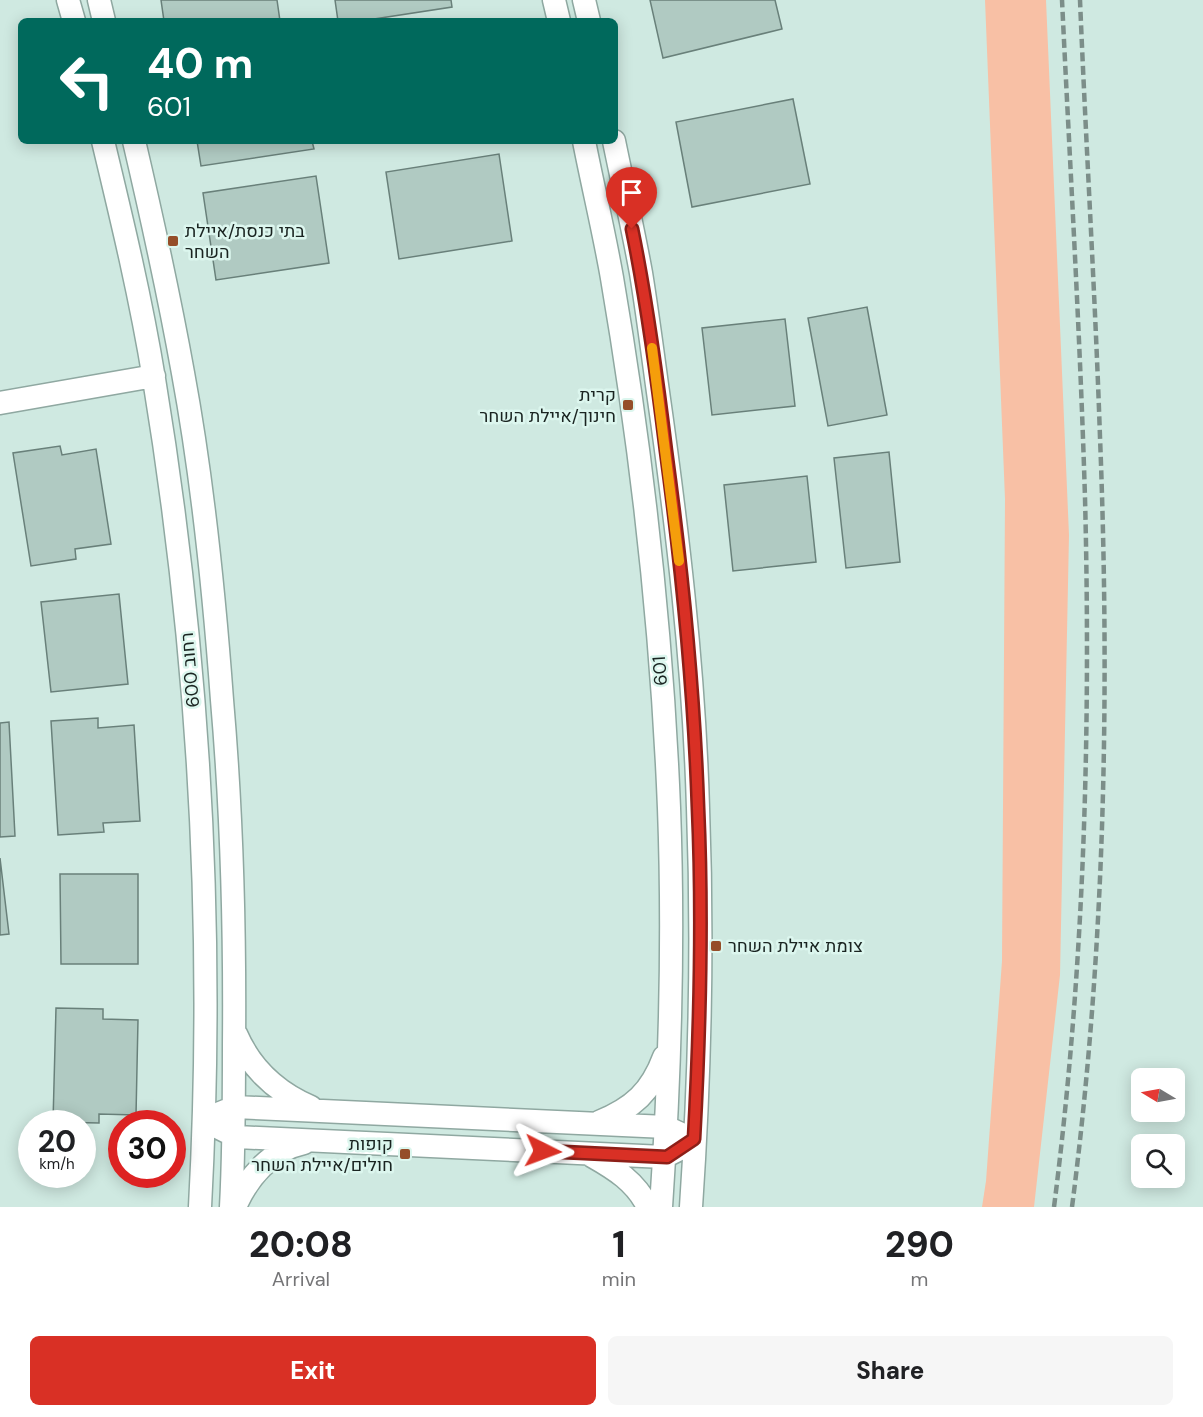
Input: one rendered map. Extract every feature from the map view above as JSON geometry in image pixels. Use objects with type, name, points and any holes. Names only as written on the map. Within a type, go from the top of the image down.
[{"type":"street","points":[[68,0],[73,18]]},
{"type":"street","points":[[99,0],[103,18]]},
{"type":"street","points":[[554,0],[558,18]]},
{"type":"street","points":[[584,0],[588,18]]},
{"type":"street","name":"רחוב 600","points":[[105,144],[154,376],[180,555],[199,777],[204,888],[204,1121],[200,1207]]},
{"type":"street","name":"רחוב 600","points":[[135,144],[184,375],[209,551],[229,786],[233,886],[233,1207]]},
{"type":"street","name":"601","points":[[585,144],[615,300],[647,530],[658,646],[669,809],[671,938],[666,1127],[661,1207]]},
{"type":"street","name":"601","points":[[615,144],[641,272],[662,417],[676,527],[689,667],[698,807],[700,939],[690,1207]]},
{"type":"street","points":[[0,403],[154,376]]},
{"type":"street","points":[[234,1030],[245,1054],[277,1089],[321,1111]]},
{"type":"street","points":[[595,1124],[620,1113],[636,1102],[659,1072],[668,1047]]},
{"type":"street","points":[[204,1121],[234,1107],[666,1127],[694,1139]]},
{"type":"street","points":[[204,1121],[237,1137],[664,1157],[694,1139]]},
{"type":"street","points":[[233,1207],[250,1179],[263,1165],[296,1145],[316,1141]]},
{"type":"street","points":[[589,1153],[619,1172],[636,1187],[648,1207]]},
{"type":"shaded area","points":[[985,0],[1046,0],[1069,535],[1060,975],[1034,1207],[982,1207],[986,1181],[1002,961],[1005,499]]},
{"type":"building","points":[[161,0],[277,0],[280,18],[164,18]]},
{"type":"building","points":[[335,0],[451,0],[452,7],[380,18],[338,18]]},
{"type":"building","points":[[650,0],[775,0],[782,29],[663,58]]},
{"type":"building","points":[[793,99],[810,184],[692,207],[676,122]]},
{"type":"building","points":[[197,144],[313,144],[314,149],[201,166]]},
{"type":"building","points":[[499,154],[512,241],[399,259],[386,172]]},
{"type":"building","points":[[316,176],[329,263],[216,280],[203,193]]},
{"type":"building","points":[[867,307],[887,415],[828,426],[808,318]]},
{"type":"building","points":[[785,319],[795,406],[712,415],[702,328]]},
{"type":"building","points":[[60,446],[62,455],[96,449],[111,544],[75,549],[76,559],[31,566],[13,453]]},
{"type":"building","points":[[889,452],[900,562],[846,568],[834,458]]},
{"type":"building","points":[[807,476],[816,562],[733,571],[724,485]]},
{"type":"building","points":[[119,594],[128,684],[51,692],[41,602]]},
{"type":"building","points":[[98,718],[98,728],[134,725],[140,821],[103,823],[104,832],[58,835],[51,721]]},
{"type":"building","points":[[9,722],[15,836],[0,837],[0,723]]},
{"type":"building","points":[[0,858],[9,934],[0,935]]},
{"type":"building","points":[[60,874],[138,874],[138,964],[61,964]]},
{"type":"building","points":[[56,1008],[103,1009],[103,1019],[138,1020],[136,1110],[108,1110],[108,1114],[99,1114],[99,1123],[96,1123],[96,1110],[53,1110]]},
{"type":"railway","points":[[1054,1207],[1079,942],[1087,675],[1083,436],[1062,0]]},
{"type":"railway","points":[[1072,1207],[1092,1015],[1102,823],[1104,726],[1100,437],[1080,0]]},
{"type":"slow traffic","points":[[652,348],[679,561]]},
{"type":"place","name":"בתי כנסת/איילת השחר","points":[[173,241]]},
{"type":"place","name":"קרית חינוך/איילת השחר","points":[[628,405]]},
{"type":"place","name":"צומת איילת השחר","points":[[716,946]]},
{"type":"place","name":"קופות חולים/איילת השחר","points":[[405,1154]]},
{"type":"route","points":[[543,1151],[667,1157],[694,1139],[698,1072],[700,939],[698,807],[689,667],[676,527],[662,417],[641,272],[632,229]]}]
